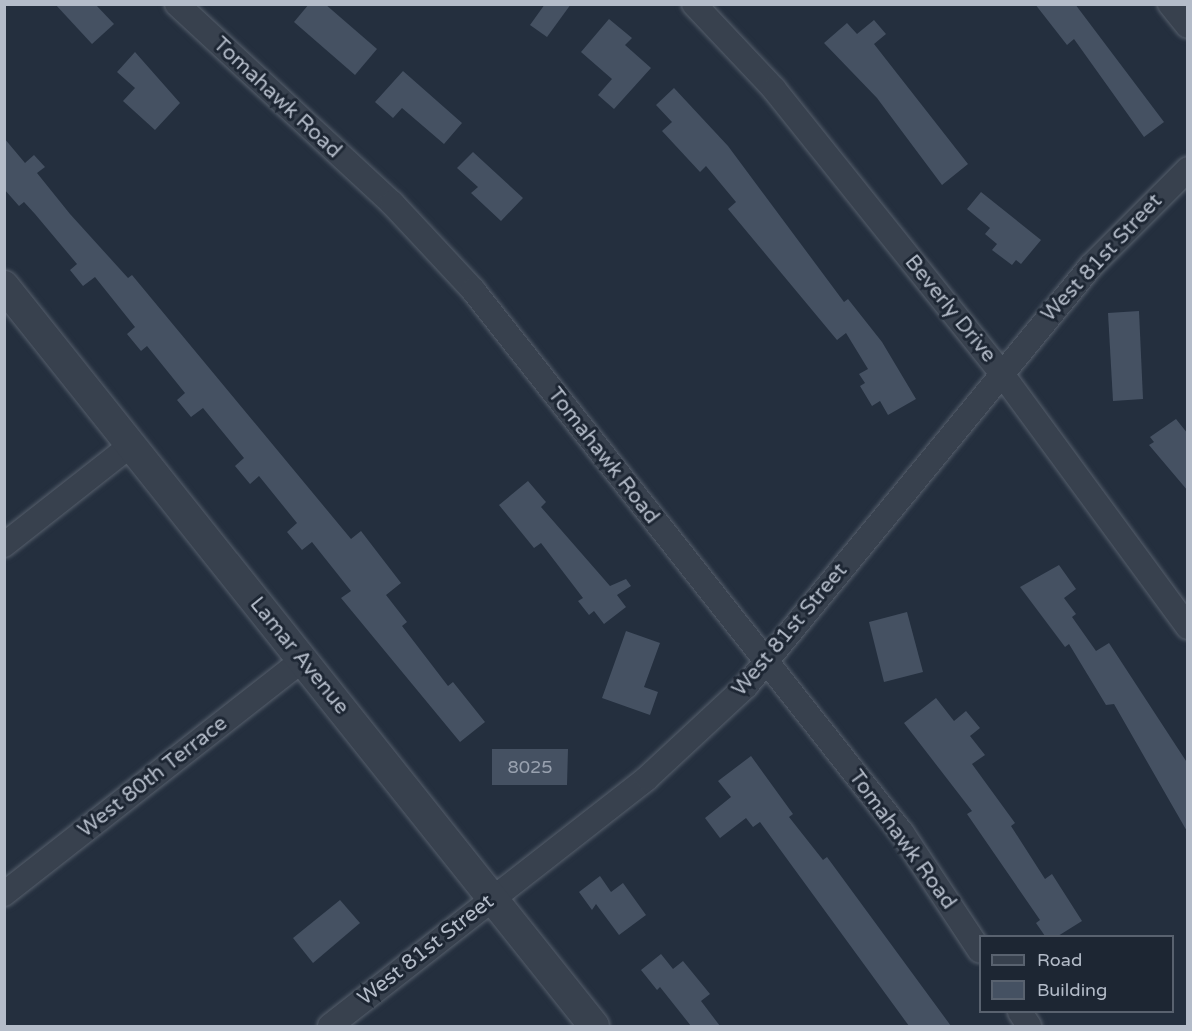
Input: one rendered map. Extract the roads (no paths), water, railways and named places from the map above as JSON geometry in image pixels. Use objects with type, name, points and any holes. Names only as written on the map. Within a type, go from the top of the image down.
[{"type":"street","name":"Tomahawk Road","points":[[177,4],[392,203],[473,290],[902,833],[979,948]]},
{"type":"street","name":"Beverly Drive","points":[[694,4],[774,89],[1002,374],[1188,627]]},
{"type":"street","points":[[1170,4],[1188,26]]},
{"type":"street","name":"West 81st Street","points":[[330,1026],[647,777],[767,662],[1091,266],[1188,169]]},
{"type":"street","name":"Lamar Avenue","points":[[4,286],[594,1026]]},
{"type":"street","points":[[4,545],[131,445]]},
{"type":"street","name":"West 80th Terrace","points":[[4,894],[302,660]]},
{"type":"street","points":[[1021,1013],[1029,1026]]}]
